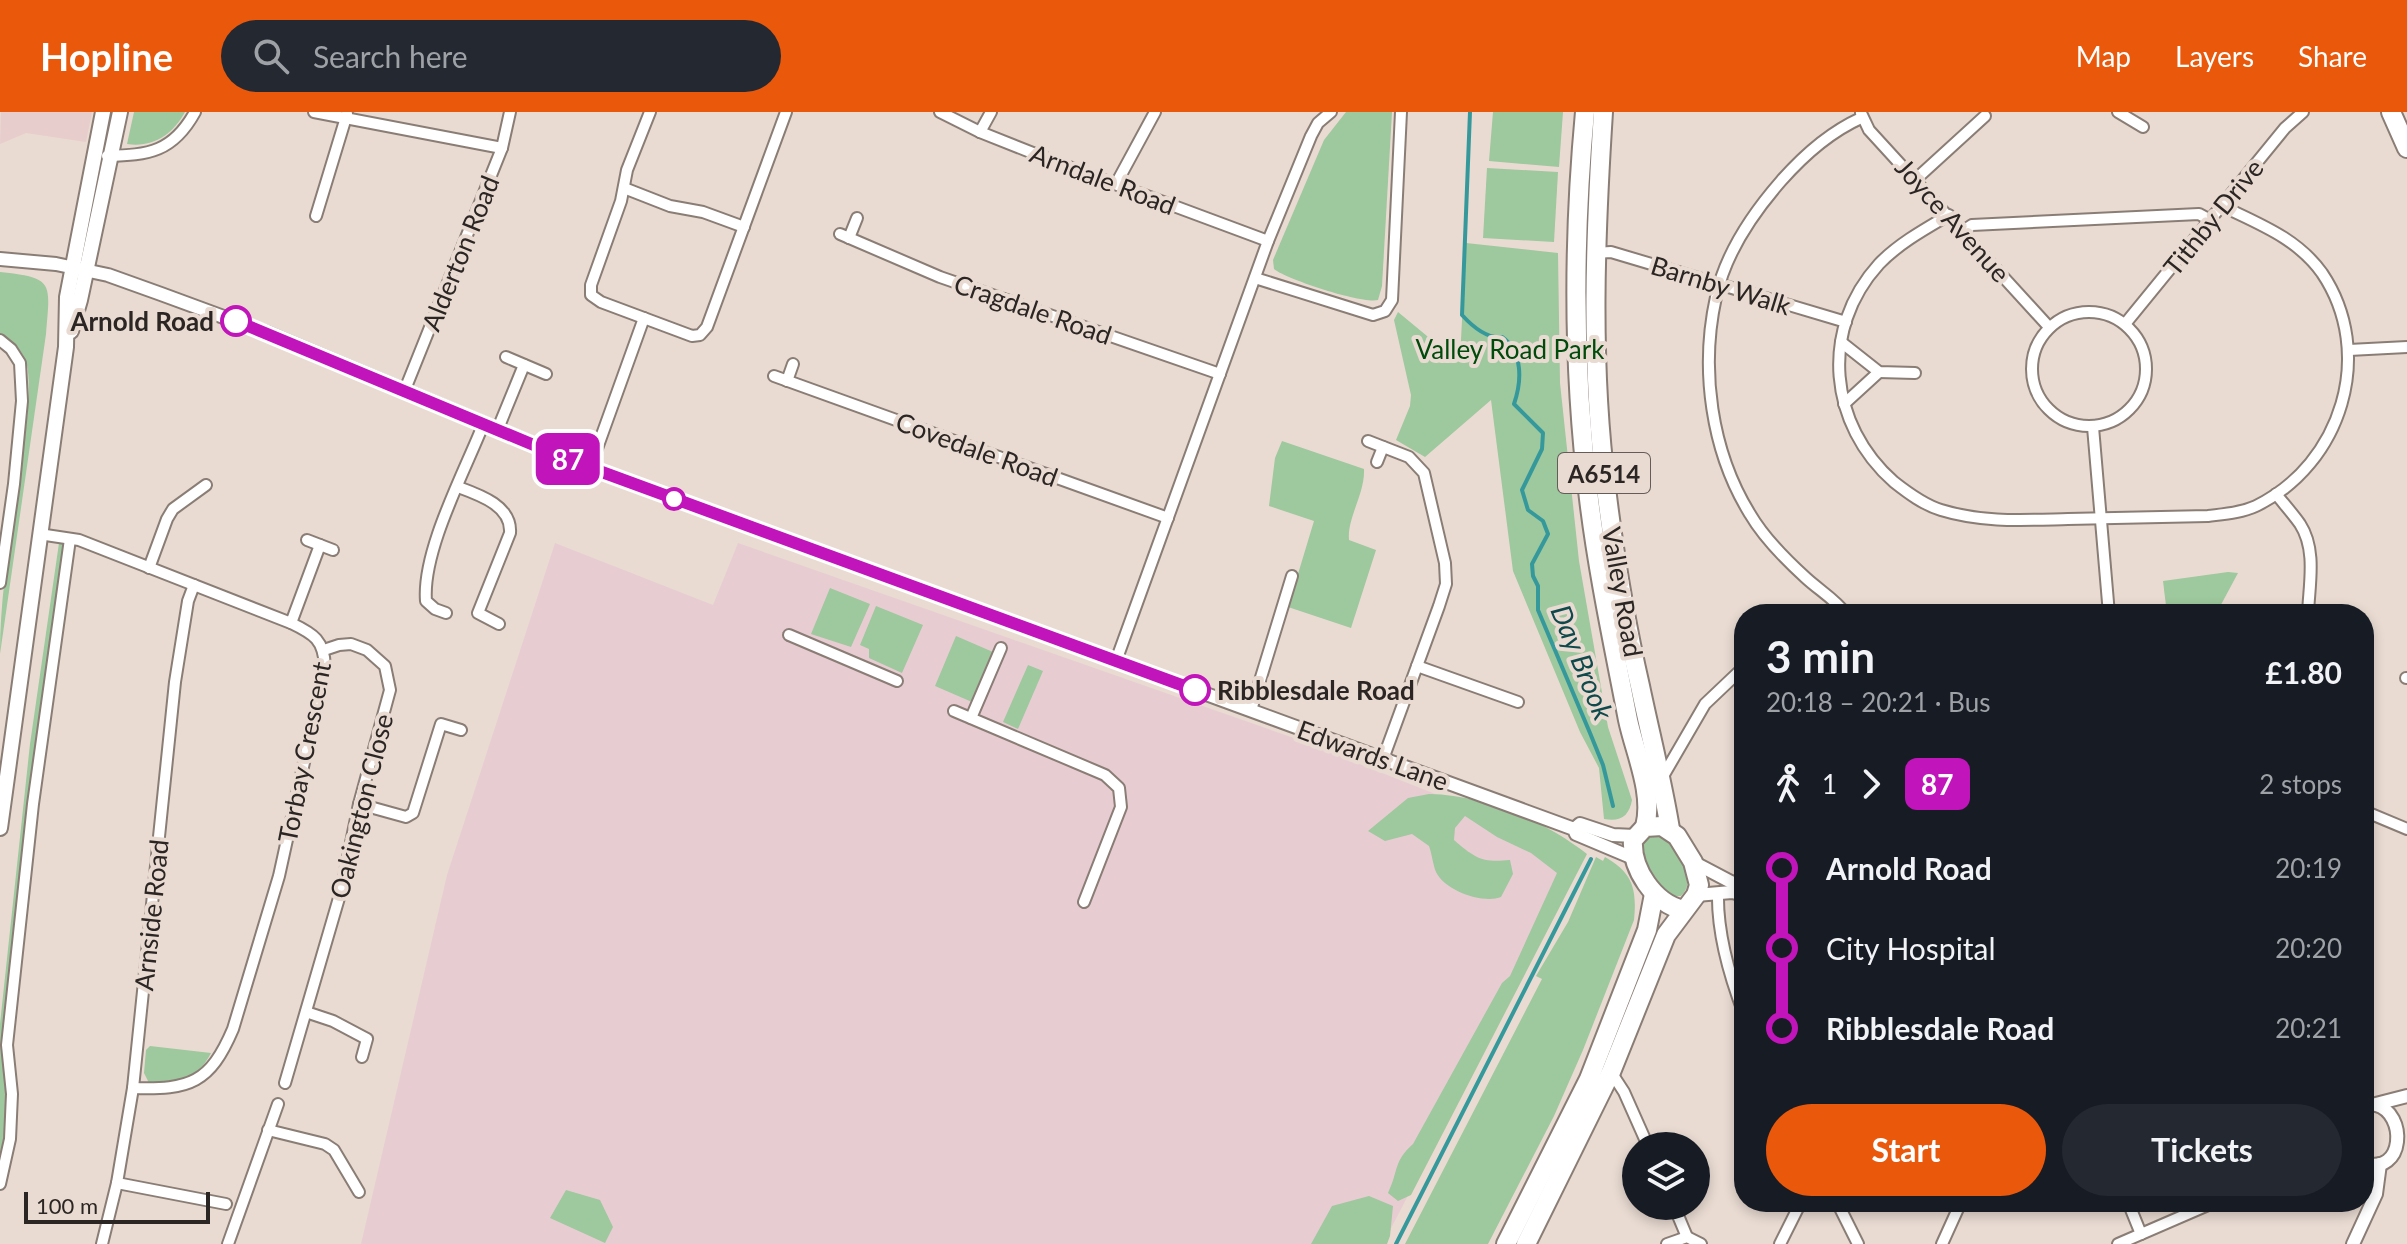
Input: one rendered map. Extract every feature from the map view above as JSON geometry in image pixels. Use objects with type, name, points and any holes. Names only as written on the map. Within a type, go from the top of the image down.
[{"type":"highway","name":"Valley Road","points":[[1585,112],[1577,265],[1583,446],[1603,584],[1645,792],[1648,816],[1640,831]]},
{"type":"highway","name":"Valley Road","points":[[1603,112],[1595,253],[1595,329],[1605,487],[1630,637],[1662,778],[1670,829]]},
{"type":"highway","points":[[2391,112],[2407,148]]},
{"type":"highway","points":[[1640,831],[1653,825],[1670,829]]},
{"type":"highway","name":"A6514","points":[[1670,829],[1693,862],[1699,885],[1696,895]]},
{"type":"highway","name":"A6514","points":[[1633,858],[1640,831]]},
{"type":"highway","points":[[1633,858],[1654,894],[1666,904],[1683,910]]},
{"type":"highway","points":[[1506,1244],[1589,1079],[1647,930],[1654,894]]},
{"type":"highway","points":[[1526,1244],[1611,1072],[1662,944],[1696,895]]},
{"type":"main road","points":[[0,828],[4,764],[103,112]]},
{"type":"main road","points":[[80,269],[120,112]]},
{"type":"street","points":[[94,156],[135,157],[155,151],[182,131],[195,112]]},
{"type":"street","points":[[314,112],[347,115],[502,148]]},
{"type":"street","name":"Alderton Road","points":[[404,392],[502,148],[510,112]]},
{"type":"street","points":[[650,112],[627,170],[624,188],[591,285],[591,295],[601,302],[692,336],[700,335],[707,327],[786,112]]},
{"type":"street","name":"Arndale Road","points":[[940,112],[980,132],[1268,241]]},
{"type":"street","points":[[980,132],[991,112]]},
{"type":"street","points":[[1116,184],[1155,112]]},
{"type":"street","points":[[1116,661],[1268,241],[1311,136],[1318,123],[1331,112]]},
{"type":"street","points":[[1255,278],[1373,315],[1385,311],[1392,300],[1401,112]]},
{"type":"street","name":"Tithby Drive","points":[[2125,324],[2285,128],[2303,112]]},
{"type":"street","points":[[2126,114],[2143,127]]},
{"type":"street","points":[[316,216],[347,115]]},
{"type":"street","points":[[1836,604],[1764,535],[1733,483],[1716,429],[1708,367],[1714,309],[1746,227],[1781,182],[1816,146],[1861,115]]},
{"type":"street","name":"Joyce Avenue","points":[[1861,115],[2049,327]]},
{"type":"street","points":[[1916,179],[1985,116]]},
{"type":"street","points":[[624,188],[670,206],[703,212],[744,227]]},
{"type":"street","points":[[1949,215],[1879,265],[1858,296],[1846,322],[1838,374],[1851,426],[1863,449],[1879,469],[1907,492],[1937,509],[1992,520],[2102,518],[2231,513],[2255,506],[2276,494],[2316,459],[2339,418],[2349,350],[2339,309],[2322,274],[2302,250],[2280,233],[2222,206]]},
{"type":"street","points":[[1963,231],[1972,225],[2103,217],[2199,214],[2210,220]]},
{"type":"street","name":"Cragdale Road","points":[[857,218],[844,236],[940,277],[1220,374]]},
{"type":"street","name":"Barnby Walk","points":[[1595,253],[1611,252],[1846,322]]},
{"type":"street","name":"Edwards Lane","points":[[0,259],[80,269],[126,281],[267,333],[590,468],[1574,829],[1576,834],[1633,858]]},
{"type":"street","points":[[2087,311],[2113,317],[2137,337],[2147,369],[2144,386],[2125,415],[2093,427],[2065,422],[2053,414],[2035,389],[2031,373],[2039,340],[2049,327],[2060,319],[2087,311]]},
{"type":"street","points":[[590,468],[644,318]]},
{"type":"street","points":[[0,340],[20,363],[22,401],[0,583]]},
{"type":"street","points":[[1841,342],[1879,372],[1915,373]]},
{"type":"street","points":[[2349,350],[2407,347]]},
{"type":"street","points":[[506,357],[546,374]]},
{"type":"street","points":[[787,381],[793,364]]},
{"type":"street","points":[[497,431],[524,365]]},
{"type":"street","points":[[1844,404],[1879,372]]},
{"type":"street","name":"Covedale Road","points":[[774,376],[1168,518]]},
{"type":"street","points":[[446,613],[421,603],[436,542],[483,425]]},
{"type":"street","points":[[2093,427],[2108,604]]},
{"type":"street","points":[[1368,441],[1409,457],[1424,473],[1445,563],[1446,584],[1383,759]]},
{"type":"street","points":[[1377,462],[1383,447]]},
{"type":"street","points":[[149,568],[173,509],[195,496],[206,485]]},
{"type":"street","points":[[458,487],[482,496],[507,514],[510,524],[510,533],[478,613],[499,624]]},
{"type":"street","points":[[2276,494],[2308,540],[2311,557],[2309,604]]},
{"type":"street","points":[[195,496],[202,508]]},
{"type":"street","name":"Torbay Crescent","points":[[39,534],[70,539],[291,623],[307,631],[324,650],[325,667],[279,876],[225,1049],[201,1079],[185,1086],[133,1088]]},
{"type":"street","points":[[0,1184],[11,1126],[12,1094],[7,1045],[26,861],[70,539]]},
{"type":"street","points":[[307,540],[333,550]]},
{"type":"street","points":[[291,623],[320,545]]},
{"type":"street","points":[[1251,710],[1292,576]]},
{"type":"street","name":"Arnside Road","points":[[102,1244],[117,1183],[133,1088],[175,682],[188,601],[194,585]]},
{"type":"street","points":[[789,635],[897,681]]},
{"type":"street","name":"Oakington Close","points":[[285,1083],[341,891],[359,804],[390,690],[385,666],[367,650],[351,644],[324,650]]},
{"type":"street","points":[[971,718],[1001,648]]},
{"type":"street","points":[[855,663],[860,650]]},
{"type":"street","points":[[1417,666],[1513,700],[1502,712]]},
{"type":"street","points":[[1662,778],[1705,704],[1734,676]]},
{"type":"street","points":[[954,711],[1105,775],[1119,788],[1121,807],[1084,902]]},
{"type":"street","points":[[359,804],[406,817],[413,813],[441,724],[461,730]]},
{"type":"street","points":[[2374,815],[2407,829]]},
{"type":"street","name":"Edwards Lane","points":[[1574,829],[1580,824],[1613,835],[1640,831]]},
{"type":"street","points":[[1693,862],[1734,883]]},
{"type":"street","points":[[1696,895],[1734,892]]},
{"type":"street","points":[[1718,893],[1721,936],[1734,986]]},
{"type":"street","points":[[306,1012],[333,1021],[367,1039],[362,1057]]},
{"type":"street","points":[[1611,1072],[1624,1092],[1642,1132]]},
{"type":"street","points":[[2374,1105],[2407,1096]]},
{"type":"street","points":[[228,1244],[278,1104]]},
{"type":"street","points":[[2374,1106],[2384,1107],[2398,1117],[2406,1137],[2394,1158],[2374,1164]]},
{"type":"street","points":[[268,1130],[325,1144],[334,1150],[359,1192]]},
{"type":"street","points":[[2374,1198],[2380,1164]]},
{"type":"street","points":[[117,1183],[226,1204]]},
{"type":"street","points":[[1780,1244],[1796,1212]]},
{"type":"street","points":[[1842,1212],[1858,1244]]},
{"type":"street","points":[[1942,1244],[1956,1212]]},
{"type":"street","points":[[2132,1212],[2141,1234]]},
{"type":"street","points":[[2118,1244],[2192,1212]]},
{"type":"street","points":[[2353,1244],[2368,1212]]},
{"type":"street","points":[[1680,1220],[1687,1237],[1701,1244]]},
{"type":"street","points":[[1667,1244],[1687,1237]]},
{"type":"shaded area","points":[[1,112],[92,112],[86,142],[26,133],[0,144]]},
{"type":"shaded area","points":[[555,543],[713,605],[738,543],[1291,737],[1585,853],[1383,1244],[361,1244],[447,875]]},
{"type":"green space","points":[[134,112],[185,112],[175,127],[161,138],[136,145],[127,144]]},
{"type":"green space","points":[[1346,112],[1392,112],[1382,286],[1378,300],[1325,290],[1274,269],[1273,260],[1324,140]]},
{"type":"green space","points":[[1493,112],[1563,112],[1559,167],[1489,161]]},
{"type":"green space","points":[[1487,168],[1558,172],[1554,242],[1483,238]]},
{"type":"green space","name":"Valley Road Park","points":[[1466,243],[1558,253],[1560,383],[1579,561],[1608,727],[1632,800],[1629,810],[1620,819],[1604,819],[1599,768],[1580,732],[1513,571],[1491,400],[1425,457],[1396,440],[1410,406],[1411,395],[1394,320],[1398,312],[1456,360],[1460,359]]},
{"type":"green space","points":[[0,272],[40,281],[48,293],[48,303],[0,654],[4,582],[29,387],[23,355],[0,333]]},
{"type":"green space","points":[[1282,441],[1364,469],[1349,540],[1376,550],[1351,628],[1288,607],[1314,521],[1269,506],[1275,458]]},
{"type":"green space","points":[[59,543],[63,543],[64,554],[28,814],[7,1116],[0,1158],[0,1024],[30,744]]},
{"type":"green space","points":[[2238,573],[2221,604],[2166,604],[2163,581]]},
{"type":"green space","points":[[830,588],[870,604],[851,647],[811,634]]},
{"type":"green space","points":[[876,606],[923,625],[902,673],[869,658],[869,649],[860,645]]},
{"type":"green space","points":[[956,636],[993,652],[972,702],[935,686]]},
{"type":"green space","points":[[1028,665],[1043,671],[1018,729],[1003,722]]},
{"type":"green space","points":[[1429,794],[1492,804],[1551,830],[1587,854],[1411,1195],[1398,1201],[1388,1193],[1399,1161],[1413,1144],[1502,983],[1510,976],[1557,873],[1531,853],[1497,837],[1465,816],[1455,828],[1454,840],[1479,858],[1510,860],[1513,874],[1501,897],[1475,897],[1456,890],[1441,879],[1429,846],[1412,834],[1385,841],[1368,831],[1408,798]]},
{"type":"green space","points":[[1656,834],[1670,840],[1685,868],[1688,883],[1681,896],[1665,896],[1645,862],[1643,844]]},
{"type":"green space","points":[[1596,857],[1603,861],[1605,857],[1627,876],[1634,891],[1634,920],[1554,1116],[1488,1244],[1405,1244],[1542,979],[1536,976],[1568,922]]},
{"type":"green space","points":[[150,1046],[211,1053],[199,1070],[186,1079],[150,1085],[144,1073],[146,1050]]},
{"type":"green space","points":[[566,1190],[600,1200],[613,1227],[605,1243],[550,1218]]},
{"type":"green space","points":[[1369,1196],[1393,1206],[1387,1244],[1311,1244],[1332,1206]]},
{"type":"waterway","name":"Day Brook","points":[[1470,112],[1462,315],[1480,331],[1502,337],[1509,343],[1519,368],[1514,404],[1543,433],[1542,449],[1522,490],[1528,510],[1543,521],[1548,534],[1532,564],[1538,586],[1538,610],[1603,765],[1613,806]]},
{"type":"waterway","name":"Day Brook","points":[[1396,1244],[1591,859]]},
{"type":"bus line","name":"87","points":[[236,321],[572,461],[1195,690]]},
{"type":"place","name":"Arnold Road","points":[[236,321]]},
{"type":"place","name":"Ribblesdale Road","points":[[1195,690]]}]
